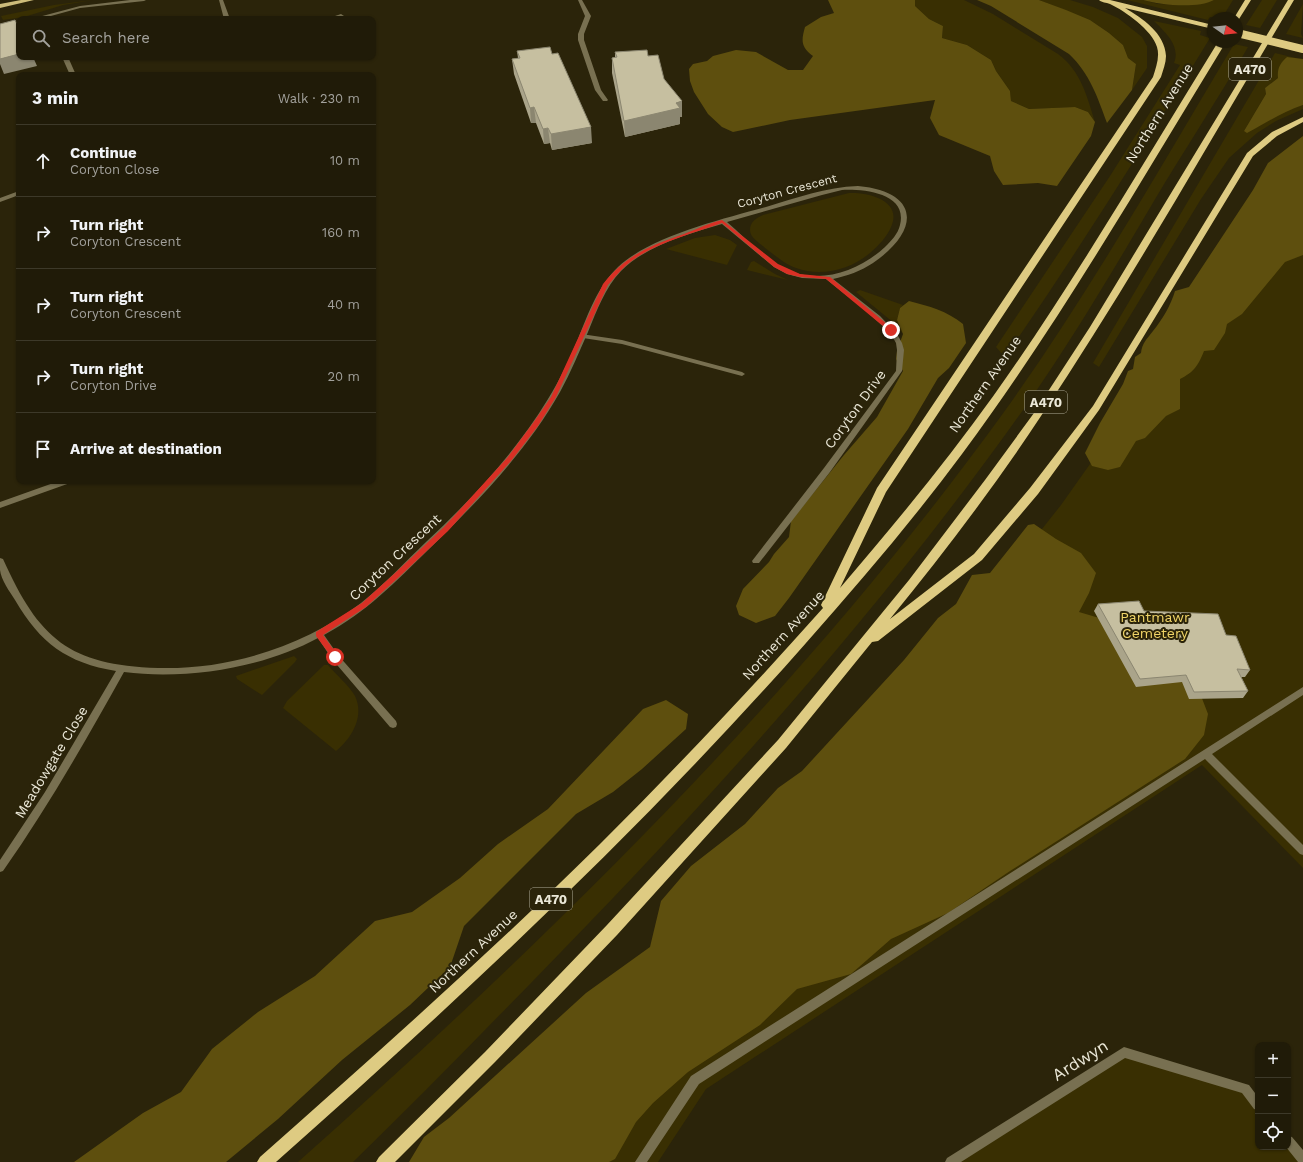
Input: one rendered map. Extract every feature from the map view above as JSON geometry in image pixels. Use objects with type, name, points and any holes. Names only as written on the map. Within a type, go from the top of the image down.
[{"type":"highway","points":[[1102,0],[1207,26]]},
{"type":"highway","points":[[1241,12],[1248,0]]},
{"type":"highway","name":"A470","points":[[384,1162],[490,1057],[612,930],[782,744],[859,650],[989,483],[1037,415],[1106,309],[1291,0]]},
{"type":"highway","points":[[820,620],[881,491],[960,375],[1157,77],[1162,54],[1161,46],[1156,36],[1130,14],[1114,4]]},
{"type":"highway","points":[[1243,34],[1303,49]]},
{"type":"highway","name":"Northern Avenue","points":[[265,1162],[330,1105],[491,958],[636,817],[750,697],[820,620],[916,506],[992,405],[1088,260],[1218,48]]},
{"type":"highway","points":[[859,650],[978,557],[1034,491],[1096,408],[1250,155],[1283,127],[1303,119]]},
{"type":"main road","points":[[0,6],[31,0]]},
{"type":"street","points":[[49,16],[80,7],[144,0]]},
{"type":"street","points":[[221,0],[227,16]]},
{"type":"street","points":[[580,0],[588,16],[581,34],[581,40],[598,90],[605,100]]},
{"type":"street","points":[[0,27],[16,24]]},
{"type":"street","points":[[66,60],[72,72]]},
{"type":"street","name":"Coryton Crescent","points":[[0,561],[4,574],[16,596],[30,616],[53,642],[73,655],[95,663],[122,669],[151,672],[217,668],[250,660],[318,634],[364,605],[446,529],[509,459],[539,419],[559,386],[583,336],[597,300],[606,284],[618,270],[631,259],[653,247],[722,221],[838,189],[861,188],[881,192],[898,203],[905,220],[902,229],[890,247],[875,259],[844,275],[828,278],[800,276],[776,266],[722,221]]},
{"type":"street","points":[[0,200],[16,194]]},
{"type":"street","name":"Coryton Drive","points":[[756,561],[827,470],[899,371],[901,358],[899,343],[891,330],[828,278]]},
{"type":"street","points":[[583,336],[622,342],[742,374]]},
{"type":"street","points":[[0,505],[59,484]]},
{"type":"street","points":[[318,634],[335,657],[392,724]]},
{"type":"street","name":"Meadowgate Close","points":[[0,868],[45,799],[122,669]]},
{"type":"street","points":[[640,1162],[695,1080],[1303,691]]},
{"type":"street","points":[[1206,754],[1303,851]]},
{"type":"street","name":"Ardwyn","points":[[951,1162],[1124,1052],[1245,1089],[1255,1101]]},
{"type":"street","points":[[1291,1145],[1303,1159]]},
{"type":"green space","points":[[93,0],[63,5],[27,16],[16,16],[16,18],[3,20],[1,16],[54,5]]},
{"type":"green space","points":[[915,0],[964,0],[993,14],[1058,54],[1066,61],[1078,76],[1086,94],[1095,122],[1088,112],[1075,107],[1029,109],[1011,101],[1010,91],[996,71],[991,60],[967,45],[942,38],[943,26],[929,19],[915,6]]},
{"type":"green space","points":[[1039,0],[1070,0],[1093,7],[1118,18],[1142,37],[1147,46],[1147,68],[1132,90],[1136,64],[1128,58],[1123,45],[1090,20]]},
{"type":"green space","points":[[1127,0],[1143,0],[1158,4],[1187,5],[1214,0],[1233,0],[1226,12],[1207,12],[1207,20]]},
{"type":"green space","points":[[1262,0],[1277,0],[1260,28],[1246,25]]},
{"type":"green space","points":[[1303,4],[1301,34],[1303,38],[1286,34]]},
{"type":"green space","points":[[1154,21],[1201,31],[1200,35],[1207,37],[1207,43],[1110,199],[1005,357],[996,347],[1110,176],[1180,65],[1174,63],[1176,57],[1174,45]]},
{"type":"green space","points":[[1243,46],[1248,47],[1108,278],[1061,354],[1028,403],[972,480],[913,556],[791,703],[663,845],[531,983],[353,1162],[298,1162],[394,1076],[581,898],[672,806],[760,711],[845,614],[926,515],[1004,412],[1065,323],[1151,184],[1232,48],[1243,48]]},
{"type":"green space","points":[[1275,53],[1300,59],[1287,57],[1278,78],[1265,88],[1266,94],[1244,131],[1259,126],[1288,110],[1303,105],[1303,109],[1276,121],[1257,133],[1229,158],[1201,199],[1099,367],[1093,363]]},
{"type":"green space","points":[[849,193],[866,194],[882,200],[892,211],[893,218],[891,227],[882,241],[870,253],[854,264],[825,272],[806,271],[784,262],[753,238],[750,233],[752,223],[763,215]]},
{"type":"green space","points":[[715,235],[730,240],[737,245],[727,265],[666,249],[695,238]]},
{"type":"green space","name":"Pantmawr Cemetery","points":[[1303,242],[1303,868],[1202,765],[706,1089],[658,1162],[477,1162],[1015,563],[1061,505],[1107,440]]},
{"type":"green space","points":[[754,261],[788,280],[747,270],[751,262]]},
{"type":"green space","points":[[860,290],[903,305],[900,308],[897,320],[903,334],[894,323],[856,292]]},
{"type":"green space","points":[[294,656],[297,659],[295,662],[262,695],[237,679],[236,676]]},
{"type":"green space","points":[[324,665],[328,665],[349,688],[355,696],[358,704],[355,727],[347,740],[336,751],[283,708],[287,701]]},
{"type":"green space","points":[[1124,1052],[1245,1089],[1255,1101],[1255,1150],[1291,1149],[1303,1159],[1303,1162],[951,1162]]},
{"type":"shaded area","points":[[828,0],[915,0],[915,6],[929,19],[943,26],[942,38],[967,45],[991,60],[996,71],[1010,91],[1011,101],[1029,109],[1075,107],[1088,112],[1095,122],[1091,136],[1057,186],[1038,183],[1003,185],[994,171],[990,156],[939,135],[930,118],[935,100],[790,120],[733,132],[722,127],[708,114],[694,92],[690,81],[689,69],[693,64],[707,61],[713,56],[736,50],[756,52],[788,70],[803,70],[813,56],[804,47],[803,36],[805,27],[821,17],[834,13]]},
{"type":"shaded area","points":[[977,0],[1039,0],[1090,20],[1123,45],[1128,58],[1136,64],[1132,90],[1107,123],[1088,78],[1069,54],[991,6]]},
{"type":"shaded area","points":[[1143,0],[1214,0],[1207,3],[1189,5],[1169,5]]},
{"type":"shaded area","points":[[1287,57],[1303,59],[1303,105],[1281,114],[1247,133],[1244,131],[1266,94],[1265,88],[1278,78],[1280,66]]},
{"type":"shaded area","points":[[1303,136],[1303,255],[1285,262],[1242,314],[1227,324],[1225,333],[1214,350],[1204,351],[1195,368],[1189,374],[1180,379],[1180,409],[1166,416],[1145,438],[1136,441],[1120,467],[1108,470],[1092,466],[1085,453],[1100,423],[1123,384],[1128,371],[1133,369],[1135,357],[1141,353],[1142,346],[1145,341],[1163,317],[1175,291],[1189,287],[1253,190],[1268,163]]},
{"type":"shaded area","points":[[909,301],[938,310],[957,319],[963,324],[966,343],[949,368],[938,378],[908,429],[775,616],[756,623],[739,615],[736,606],[743,589],[769,562],[789,537],[791,521],[844,455],[877,417],[903,371],[896,359],[903,334],[897,320],[900,308]]},
{"type":"shaded area","points":[[1034,524],[1056,539],[1081,553],[1096,573],[1089,593],[1079,612],[1106,620],[1185,672],[1198,688],[1208,714],[1204,735],[1185,759],[1010,871],[948,913],[891,939],[851,974],[797,989],[760,1025],[688,1072],[653,1103],[636,1122],[615,1159],[609,1162],[409,1162],[424,1137],[449,1118],[586,993],[650,947],[661,901],[691,866],[745,824],[778,788],[802,771],[904,660],[938,618],[956,604],[972,575],[990,573],[1028,525]]},
{"type":"shaded area","points":[[666,700],[688,714],[686,729],[642,769],[613,792],[576,814],[464,926],[450,967],[410,1005],[342,1060],[278,1119],[226,1162],[74,1162],[143,1113],[181,1092],[212,1049],[258,1012],[315,976],[375,921],[412,912],[460,878],[498,844],[548,809],[643,709]]},
{"type":"building","points":[[15,20],[16,22],[16,55],[0,59],[0,24]]},
{"type":"building","points":[[550,47],[552,54],[558,53],[591,127],[551,134],[548,128],[543,129],[534,107],[530,108],[512,59],[520,58],[517,51]]},
{"type":"building","points":[[647,50],[648,56],[658,55],[664,79],[682,101],[676,103],[680,108],[624,121],[612,58],[617,57],[615,52]]},
{"type":"building","points":[[1139,601],[1144,611],[1218,614],[1226,635],[1236,636],[1250,670],[1237,669],[1248,691],[1194,692],[1186,675],[1140,679],[1098,604]]},
{"type":"route","points":[[335,657],[318,634],[340,622],[364,605],[446,529],[509,459],[536,424],[553,397],[583,336],[597,300],[606,284],[618,270],[631,259],[647,249],[722,221],[776,266],[800,276],[811,278],[828,278],[891,330]]}]
